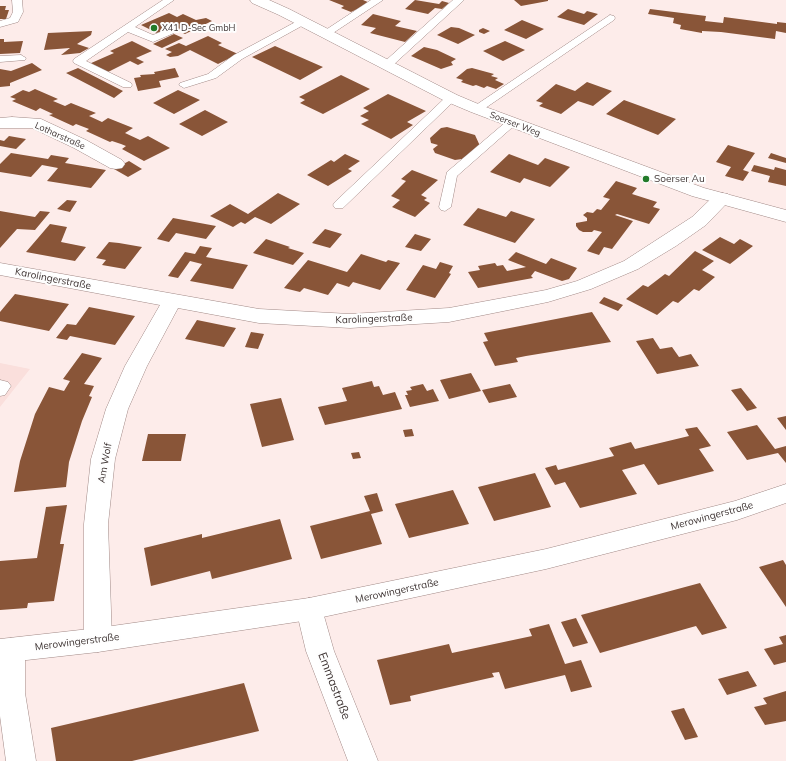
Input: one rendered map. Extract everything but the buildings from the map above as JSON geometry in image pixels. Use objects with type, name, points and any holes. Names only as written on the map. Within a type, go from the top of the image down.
[{"type":"street","name":"Soerser Weg","points":[[257,0],[303,21],[451,98],[511,123],[651,175],[722,198],[786,216]]},
{"type":"street","name":"Lotharstraße","points":[[0,124],[12,122],[35,123],[80,144],[116,164]]},
{"type":"street","name":"Karolingerstraße","points":[[0,269],[260,316],[350,321],[449,315],[498,307],[548,296],[584,285],[631,265],[669,242],[699,221],[722,198]]},
{"type":"street","name":"Am Wolf","points":[[98,640],[96,524],[104,459],[117,409],[136,366],[172,301]]},
{"type":"street","name":"Merowingerstraße","points":[[5,651],[98,640],[309,609],[546,559],[737,510],[786,493]]},
{"type":"street","name":"Emmastraße","points":[[309,609],[320,651],[363,761]]},
{"type":"street","points":[[5,651],[21,761]]},
{"type":"lane","points":[[0,24],[14,20],[18,12],[17,0]]},
{"type":"lane","points":[[127,85],[78,61],[170,0]]},
{"type":"lane","points":[[326,33],[378,0]]},
{"type":"lane","points":[[387,65],[459,0]]},
{"type":"lane","points":[[477,109],[610,18]]},
{"type":"lane","points":[[184,85],[212,76],[238,57],[303,21]]},
{"type":"lane","points":[[128,28],[153,38],[170,31]]},
{"type":"lane","points":[[0,59],[21,58]]},
{"type":"lane","points":[[339,205],[451,98]]},
{"type":"lane","points":[[445,207],[451,175],[511,123]]},
{"type":"lane","points":[[0,385],[3,386],[0,391]]},
{"type":"shaded area","points":[[0,363],[30,369],[0,407]]},
{"type":"place","name":"X41 D-Sec GmbH","points":[[154,28]]},
{"type":"place","name":"Soerser Au","points":[[646,179]]}]
